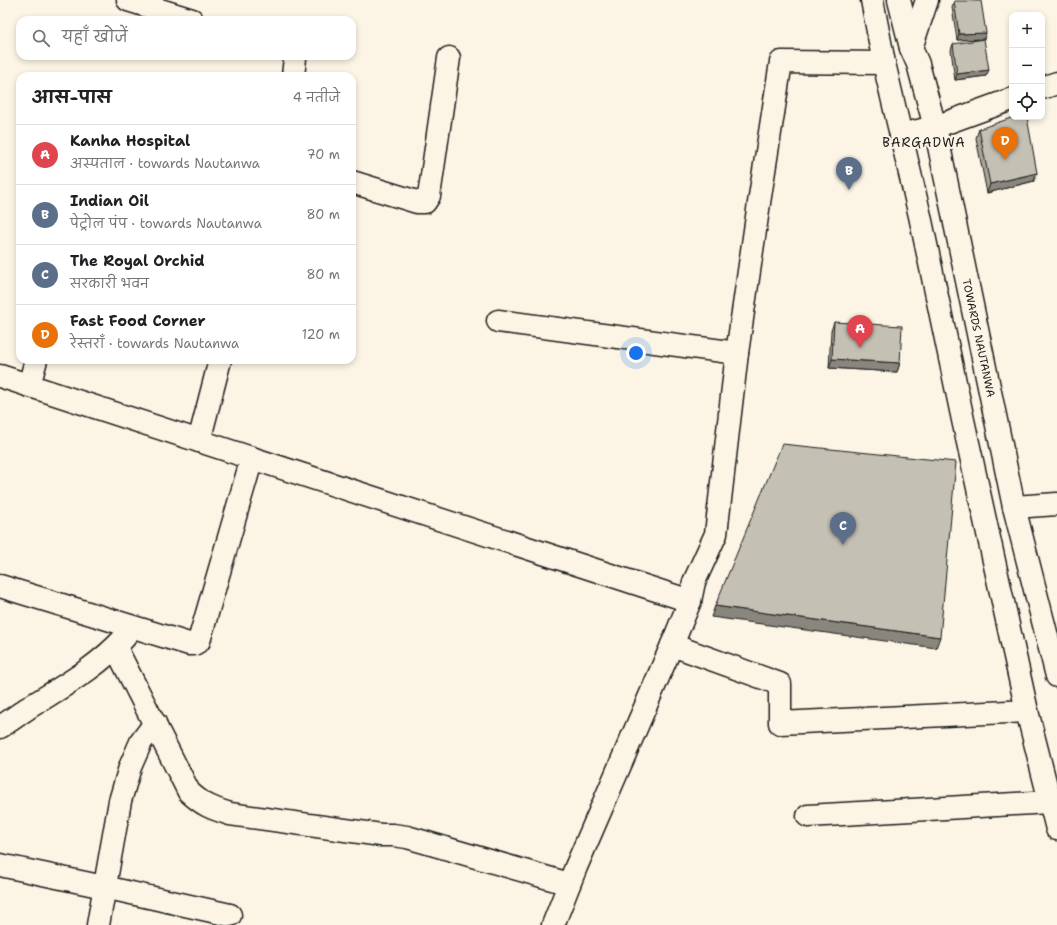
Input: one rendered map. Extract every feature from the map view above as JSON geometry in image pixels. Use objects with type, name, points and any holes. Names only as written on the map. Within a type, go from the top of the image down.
[{"type":"street","points":[[128,0],[179,16]]},
{"type":"street","points":[[872,0],[884,64],[920,216],[962,420],[1028,711],[1057,829]]},
{"type":"street","name":"TOWARDS NAUTANWA","points":[[899,0],[911,48],[918,64],[935,127],[1014,507],[1057,676]]},
{"type":"street","points":[[911,48],[927,0]]},
{"type":"street","points":[[356,183],[417,202],[425,202],[429,196],[449,58]]},
{"type":"street","points":[[294,72],[296,60]]},
{"type":"street","points":[[553,925],[569,884],[672,645],[690,601],[694,582],[716,534],[737,353],[781,62],[884,64]]},
{"type":"street","points":[[1045,87],[1057,83]]},
{"type":"street","points":[[901,135],[935,127],[1009,100]]},
{"type":"street","points":[[498,321],[737,353]]},
{"type":"street","points":[[29,386],[35,364]]},
{"type":"street","points":[[199,441],[219,364]]},
{"type":"street","points":[[0,376],[690,601]]},
{"type":"street","points":[[0,586],[189,644],[194,644],[199,641],[252,458]]},
{"type":"street","points":[[1014,507],[1057,504]]},
{"type":"street","points":[[1,731],[27,708],[77,679],[116,648],[135,627]]},
{"type":"street","points":[[672,645],[780,684],[780,723],[1028,711]]},
{"type":"street","points":[[116,648],[189,792],[210,808],[230,814],[381,835],[407,836],[569,884]]},
{"type":"street","points":[[98,925],[120,801],[130,767],[141,742],[155,723]]},
{"type":"street","points":[[808,816],[1050,802]]},
{"type":"street","points":[[0,865],[230,915]]},
{"type":"building","points":[[954,1],[981,1],[986,33],[959,34]]},
{"type":"building","points":[[984,39],[989,70],[957,74],[953,44]]},
{"type":"building","points":[[1009,119],[1009,120],[1028,120],[1037,173],[990,184],[979,129]]},
{"type":"building","points":[[834,322],[902,326],[900,363],[832,359]]},
{"type":"building","points":[[782,444],[956,462],[940,637],[715,606]]},
{"type":"place","name":"Fast Food Corner","points":[[1005,160]]},
{"type":"place","name":"Indian Oil","points":[[849,190]]},
{"type":"place","name":"Kanha Hospital","points":[[860,348]]},
{"type":"place","name":"The Royal Orchid","points":[[843,545]]},
{"type":"district","name":"BARGADWA","points":[[924,142]]}]
